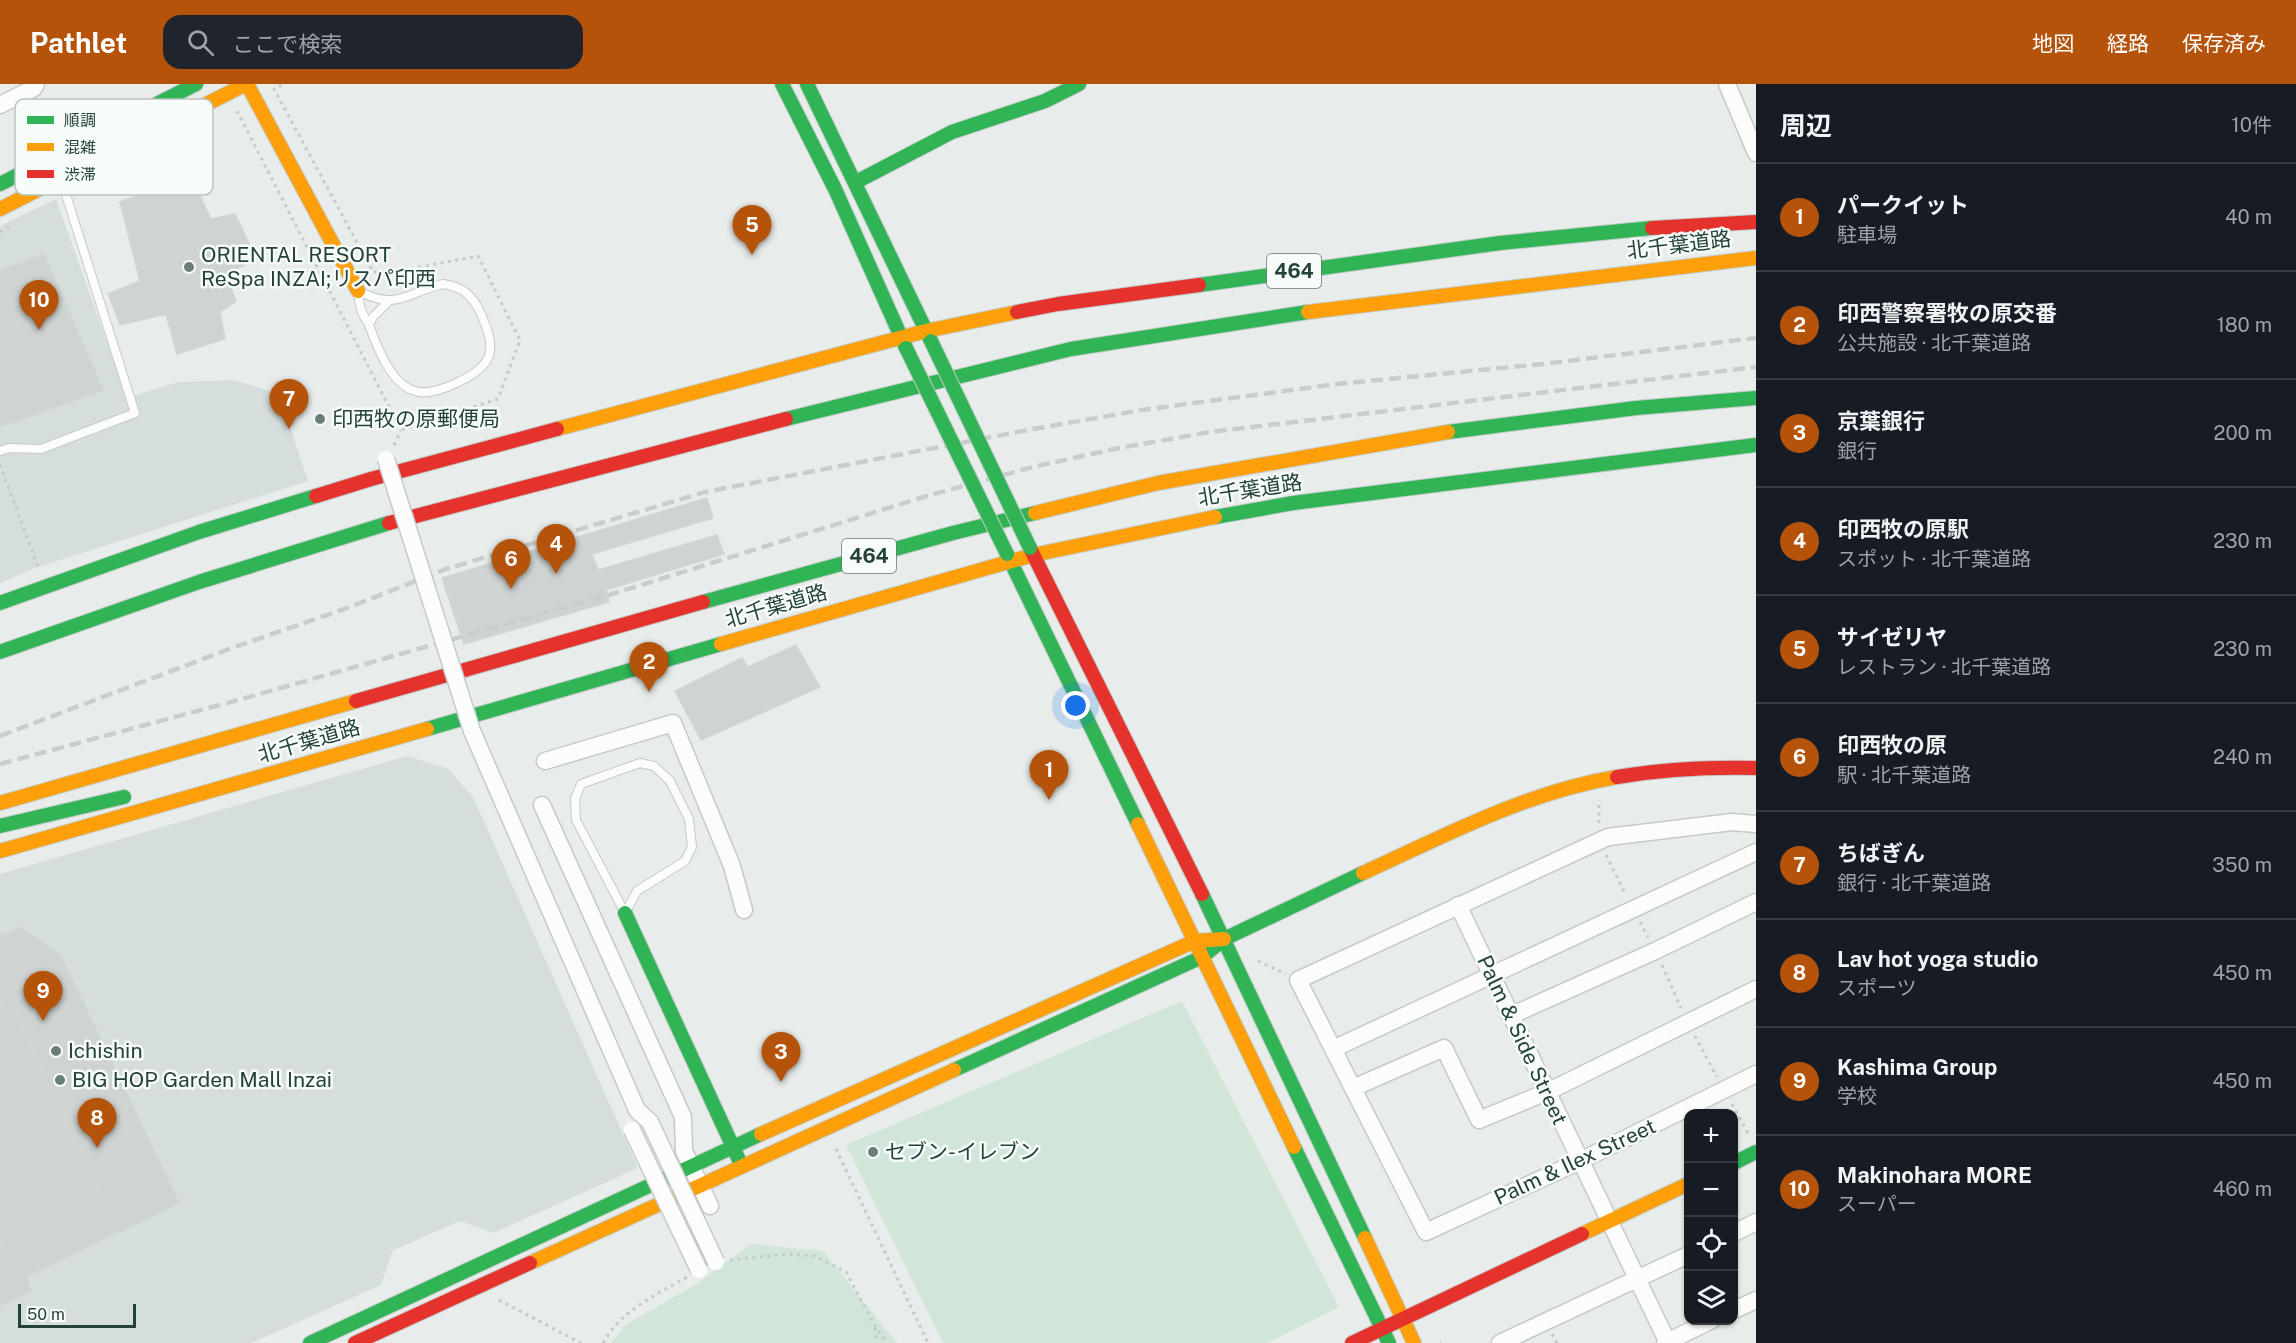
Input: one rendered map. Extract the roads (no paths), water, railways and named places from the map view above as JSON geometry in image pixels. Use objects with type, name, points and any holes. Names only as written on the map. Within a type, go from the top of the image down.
[{"type":"main road","points":[[167,99],[196,84]]},
{"type":"main road","points":[[213,101],[246,84],[358,291]]},
{"type":"main road","points":[[782,84],[835,189],[903,343],[1389,1343]]},
{"type":"main road","points":[[807,84],[1031,551],[1224,939],[1414,1343]]},
{"type":"main road","points":[[856,182],[952,132],[1045,101],[1079,84]]},
{"type":"main road","points":[[0,184],[15,176]]},
{"type":"main road","points":[[0,209],[28,195]]},
{"type":"main road","name":"北千葉道路","points":[[0,603],[199,532],[371,479],[1058,304],[1500,243],[1657,227],[1756,222]]},
{"type":"main road","name":"北千葉道路","points":[[0,652],[199,582],[386,524],[848,403],[1071,349],[1271,317],[1756,258]]},
{"type":"main road","name":"北千葉道路","points":[[0,803],[953,533],[1158,483],[1424,435],[1636,408],[1756,398]]},
{"type":"main road","name":"北千葉道路","points":[[0,851],[251,780],[1031,551],[1293,503],[1756,445]]},
{"type":"main road","points":[[63,596],[199,532]]},
{"type":"main road","points":[[355,1343],[1202,957],[1224,939],[1507,808],[1588,782],[1648,772],[1710,766],[1756,768]]},
{"type":"main road","points":[[173,787],[206,780],[251,780]]},
{"type":"main road","points":[[0,826],[141,794]]},
{"type":"main road","points":[[625,914],[742,1167]]},
{"type":"main road","points":[[310,1343],[691,1165],[1195,941],[1224,939]]},
{"type":"main road","points":[[1738,1161],[1756,1152]]},
{"type":"main road","points":[[1352,1343],[1605,1214],[1684,1186]]},
{"type":"street","points":[[0,105],[34,88],[36,84]]},
{"type":"street","points":[[1727,84],[1756,153]]},
{"type":"street","points":[[389,454],[472,731],[637,1110],[651,1122],[716,1262],[699,1270],[632,1130],[637,1110]]},
{"type":"street","points":[[545,761],[673,723],[732,866],[744,910]]},
{"type":"street","points":[[542,804],[683,1117],[684,1151],[710,1206]]},
{"type":"street","points":[[1756,824],[1732,822],[1608,837],[1298,980],[1353,1088],[1444,1048],[1479,1120],[1547,1092],[1756,989]]},
{"type":"street","points":[[1333,1049],[1756,852]]},
{"type":"street","points":[[1510,1016],[1655,951],[1756,902]]},
{"type":"street","name":"Palm & Side Street","points":[[1458,905],[1667,1343]]},
{"type":"street","name":"Palm & Ilex Street","points":[[1353,1088],[1426,1232],[1580,1161],[1756,1074]]},
{"type":"street","points":[[1738,1231],[1756,1222]]},
{"type":"street","points":[[1500,1343],[1684,1257]]},
{"type":"street","points":[[1738,1308],[1756,1300]]},
{"type":"street","points":[[1667,1343],[1702,1325]]},
{"type":"lane","points":[[0,451],[9,448],[41,448],[135,413],[65,195]]},
{"type":"lane","points":[[443,284],[455,285],[470,293],[488,330],[490,342],[487,359],[473,374],[436,392],[417,392],[399,383],[373,341],[369,325],[361,309],[358,291],[375,300],[389,301],[400,300],[429,287],[443,284]]},
{"type":"lane","points":[[369,325],[373,317],[389,301]]},
{"type":"lane","points":[[640,763],[654,766],[670,781],[689,819],[692,847],[685,861],[637,891],[625,914],[576,820],[575,799],[581,784],[640,763]]},
{"type":"railway","points":[[0,736],[232,648],[350,607],[446,569],[705,492],[1142,410],[1337,384],[1543,364],[1756,338]]},
{"type":"railway","points":[[0,764],[242,699],[612,594],[927,496],[1033,467],[1114,449],[1210,432],[1756,367]]},
{"type":"place","name":"サイゼリヤ","points":[[752,255]]},
{"type":"place","name":"ORIENTAL RESORT ReSpa INZAI;リスパ印西","points":[[189,267]]},
{"type":"place","name":"Makinohara MORE","points":[[39,330]]},
{"type":"place","name":"印西牧の原郵便局","points":[[320,419]]},
{"type":"place","name":"ちばぎん","points":[[289,429]]},
{"type":"place","name":"印西牧の原駅","points":[[556,574]]},
{"type":"place","name":"印西牧の原","points":[[511,589]]},
{"type":"place","name":"印西警察署牧の原交番","points":[[649,692]]},
{"type":"place","name":"パークイット","points":[[1049,800]]},
{"type":"place","name":"Kashima Group","points":[[43,1021]]},
{"type":"place","name":"Ichishin","points":[[56,1051]]},
{"type":"place","name":"BIG HOP Garden Mall Inzai","points":[[60,1080]]},
{"type":"place","name":"京葉銀行","points":[[781,1082]]},
{"type":"place","name":"Lav hot yoga studio","points":[[97,1148]]},
{"type":"place","name":"セブン-イレブン","points":[[873,1152]]}]
